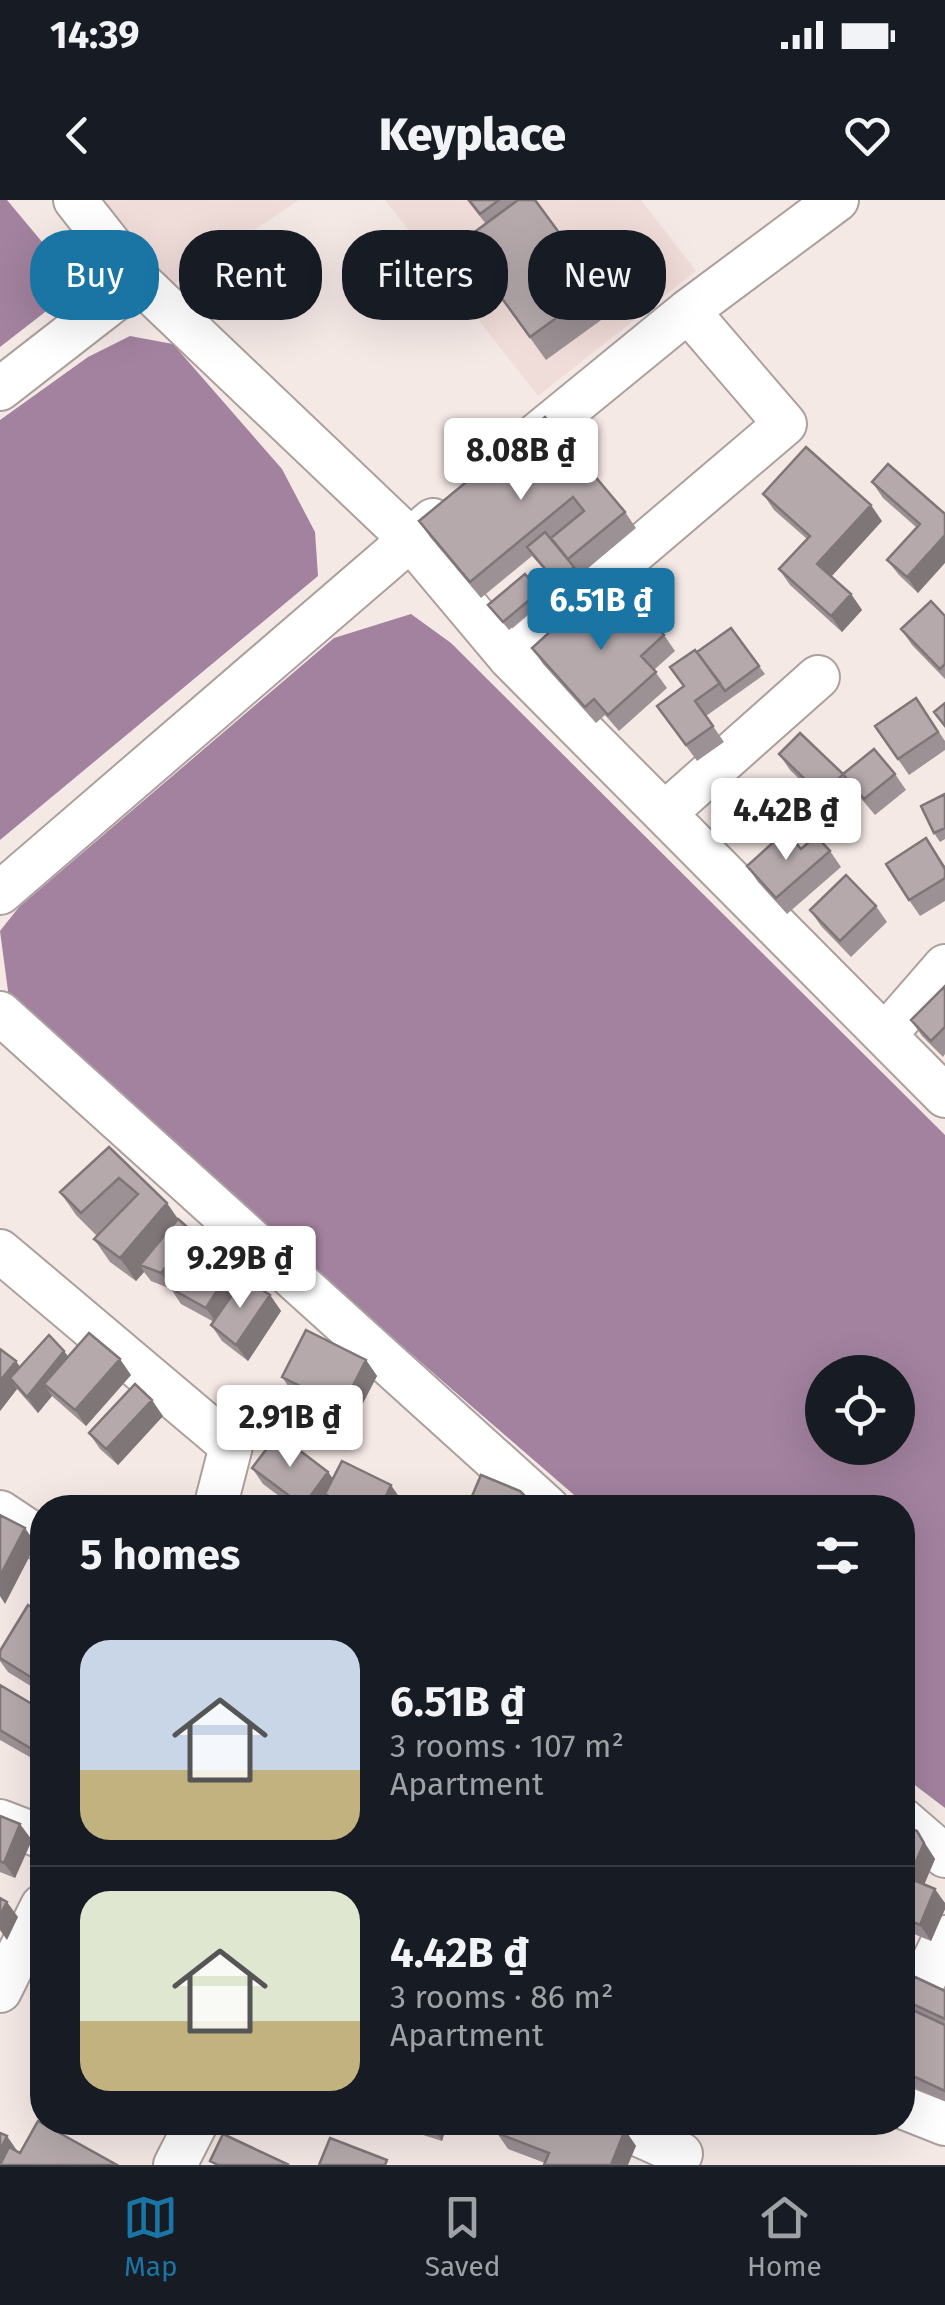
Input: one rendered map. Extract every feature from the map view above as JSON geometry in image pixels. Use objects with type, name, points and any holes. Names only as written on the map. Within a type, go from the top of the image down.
[{"type":"street","points":[[75,200],[99,230]]},
{"type":"street","points":[[0,894],[464,494],[688,311],[837,200]]},
{"type":"street","points":[[159,300],[410,539],[510,658],[945,1096]]},
{"type":"street","points":[[510,658],[785,424],[688,311]]},
{"type":"street","points":[[0,389],[89,320]]},
{"type":"street","points":[[665,813],[818,677]]},
{"type":"street","points":[[885,1035],[945,966]]},
{"type":"street","points":[[0,1013],[534,1495]]},
{"type":"street","points":[[0,1251],[231,1446],[218,1495]]},
{"type":"street","points":[[0,1512],[30,1532]]},
{"type":"street","points":[[0,1820],[30,1832]]},
{"type":"street","points":[[915,1830],[945,1856]]},
{"type":"street","points":[[0,1991],[30,1930]]},
{"type":"street","points":[[915,1999],[945,1936]]},
{"type":"street","points":[[915,2112],[945,2124]]},
{"type":"street","points":[[175,2165],[190,2135]]},
{"type":"street","points":[[648,2135],[684,2147]]},
{"type":"shaded area","points":[[0,200],[7,200],[32,230],[30,320],[35,320],[0,347]]},
{"type":"shaded area","points":[[101,200],[299,200],[255,230],[179,230],[179,281],[173,285],[159,268],[159,230],[126,230]]},
{"type":"shaded area","points":[[385,200],[641,200],[664,230],[528,230],[528,320],[634,320],[538,396],[479,320],[508,320],[508,230],[408,230]]},
{"type":"shaded area","points":[[666,232],[696,271],[666,295]]},
{"type":"shaded area","points":[[130,336],[173,344],[282,469],[315,532],[318,576],[0,840],[0,420],[88,357]]},
{"type":"shaded area","points":[[411,614],[451,643],[945,1135],[945,1808],[915,1785],[915,1495],[574,1495],[10,1006],[0,931],[19,907],[334,638]]},
{"type":"building","points":[[469,200],[499,200],[480,214]]},
{"type":"building","points":[[518,200],[535,200],[557,230],[528,230],[528,320],[553,320],[530,337],[508,307],[508,230],[477,230]]},
{"type":"building","points":[[545,417],[625,512],[568,559],[551,538],[584,511],[573,497],[470,582],[419,521]]},
{"type":"building","points":[[806,447],[871,505],[817,564],[851,594],[831,616],[779,569],[810,536],[763,494]]},
{"type":"building","points":[[888,464],[945,514],[945,535],[907,577],[887,560],[920,524],[872,482]]},
{"type":"building","points":[[545,532],[574,567],[556,582],[527,547]]},
{"type":"building","points":[[525,574],[540,591],[503,622],[488,605]]},
{"type":"building","points":[[629,597],[664,635],[641,656],[656,672],[608,715],[594,699],[585,707],[532,648],[585,600],[603,620]]},
{"type":"building","points":[[931,601],[945,616],[945,664],[940,669],[901,629]]},
{"type":"building","points":[[731,628],[759,666],[725,691],[697,652]]},
{"type":"building","points":[[695,650],[720,683],[695,701],[713,726],[686,745],[657,706],[684,686],[670,667]]},
{"type":"building","points":[[916,698],[938,732],[898,759],[875,726]]},
{"type":"building","points":[[945,703],[945,726],[934,712]]},
{"type":"building","points":[[800,733],[843,774],[822,796],[779,754]]},
{"type":"building","points":[[874,749],[895,774],[864,799],[843,774]]},
{"type":"building","points":[[945,794],[945,828],[934,833],[921,806]]},
{"type":"building","points":[[786,831],[801,849],[816,836],[830,851],[776,898],[747,866]]},
{"type":"building","points":[[926,838],[945,869],[945,878],[909,900],[886,864]]},
{"type":"building","points":[[846,875],[876,906],[840,941],[810,910]]},
{"type":"building","points":[[945,986],[945,1027],[931,1041],[911,1020]]},
{"type":"building","points":[[109,1147],[167,1203],[120,1258],[94,1239],[138,1194],[119,1178],[81,1213],[60,1192]]},
{"type":"building","points":[[178,1219],[194,1233],[161,1273],[140,1265]]},
{"type":"building","points":[[208,1241],[235,1262],[206,1308],[170,1288]]},
{"type":"building","points":[[244,1278],[270,1295],[236,1345],[211,1325]]},
{"type":"building","points":[[306,1330],[366,1360],[342,1407],[282,1377]]},
{"type":"building","points":[[89,1333],[120,1359],[75,1410],[44,1384]]},
{"type":"building","points":[[49,1335],[64,1351],[27,1397],[10,1378]]},
{"type":"building","points":[[0,1349],[16,1361],[0,1381]]},
{"type":"building","points":[[135,1384],[152,1400],[106,1449],[89,1433]]},
{"type":"building","points":[[322,1402],[347,1415],[335,1439],[310,1427]]},
{"type":"building","points":[[278,1434],[328,1472],[311,1495],[288,1495],[252,1468]]},
{"type":"building","points":[[342,1461],[391,1485],[386,1495],[325,1494]]},
{"type":"building","points":[[481,1475],[524,1495],[473,1495]]},
{"type":"building","points":[[0,1515],[25,1528],[0,1576]]},
{"type":"building","points":[[28,1605],[30,1677],[0,1658],[0,1651]]},
{"type":"building","points":[[0,1685],[30,1703],[30,1748],[0,1730]]},
{"type":"building","points":[[0,1816],[20,1824],[4,1863],[0,1861]]},
{"type":"building","points":[[915,1830],[924,1843],[915,1864]]},
{"type":"building","points":[[915,1881],[935,1889],[920,1925],[915,1923]]},
{"type":"building","points":[[915,1977],[945,1991],[945,2019],[915,2005]]},
{"type":"building","points":[[915,2011],[945,2025],[945,2091],[915,2077]]},
{"type":"building","points":[[30,2135],[63,2135],[117,2165],[0,2165],[9,2147],[20,2153]]},
{"type":"building","points":[[225,2135],[289,2165],[218,2165],[210,2161]]},
{"type":"building","points":[[502,2135],[623,2135],[611,2165],[544,2165],[549,2153]]},
{"type":"building","points":[[330,2138],[387,2160],[385,2165],[319,2165]]}]
